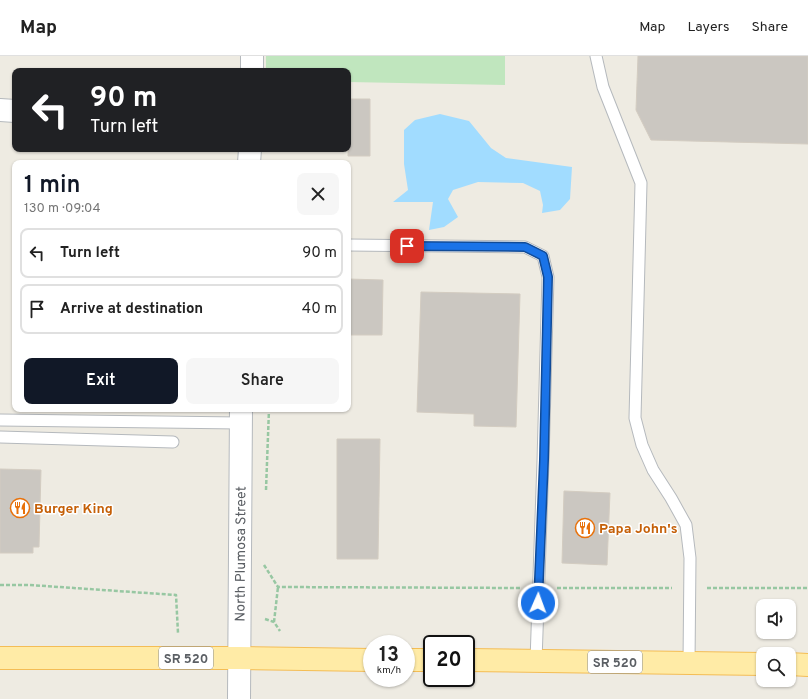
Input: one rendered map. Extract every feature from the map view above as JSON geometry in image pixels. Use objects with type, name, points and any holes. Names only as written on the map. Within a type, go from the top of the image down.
[{"type":"main road","name":"SR 520","points":[[0,658],[239,658],[363,660]]},
{"type":"main road","name":"SR 520","points":[[475,660],[756,664]]},
{"type":"main road","points":[[796,664],[808,665]]},
{"type":"street","points":[[252,56],[252,68]]},
{"type":"street","points":[[0,110],[12,111]]},
{"type":"street","name":"North Plumosa Street","points":[[239,699],[240,416]]},
{"type":"lane","points":[[596,56],[603,87],[641,183],[635,418],[642,445],[653,470],[672,498],[686,525],[690,558],[689,663]]},
{"type":"lane","points":[[351,245],[525,247],[543,256],[548,277],[544,460],[536,661]]},
{"type":"lane","points":[[0,420],[240,416]]},
{"type":"lane","points":[[0,437],[173,442]]},
{"type":"path","points":[[266,493],[269,412]]},
{"type":"path","points":[[264,559],[264,566],[278,587],[274,622]]},
{"type":"path","points":[[0,585],[37,585],[176,595],[178,633]]},
{"type":"path","points":[[278,587],[808,588]]},
{"type":"path","points":[[265,619],[274,622],[280,631]]},
{"type":"green space","points":[[266,56],[505,56],[505,85],[351,82],[351,68],[266,68]]},
{"type":"water","points":[[440,114],[469,121],[491,148],[506,158],[572,167],[570,199],[560,210],[542,213],[543,205],[540,191],[523,183],[478,182],[453,190],[448,199],[458,217],[444,227],[429,230],[433,202],[393,202],[408,190],[404,164],[404,130],[415,120]]},
{"type":"building","points":[[638,56],[808,56],[808,144],[651,140],[636,110]]},
{"type":"building","points":[[351,99],[370,99],[370,156],[348,156],[348,152],[351,152]]},
{"type":"building","points":[[351,279],[383,280],[382,335],[351,335]]},
{"type":"building","points":[[421,292],[520,294],[516,427],[474,426],[474,414],[417,412]]},
{"type":"building","points":[[337,439],[380,439],[378,559],[337,559]]},
{"type":"building","name":"Burger King","points":[[0,469],[41,470],[39,547],[33,547],[33,553],[0,553]]},
{"type":"building","name":"Papa John's","points":[[564,491],[610,493],[607,565],[562,563]]},
{"type":"place","name":"Burger King","points":[[20,508]]},
{"type":"place","name":"Papa John's","points":[[585,528]]},
{"type":"route","points":[[407,246],[525,247],[543,256],[548,277],[544,460],[538,603]]}]
